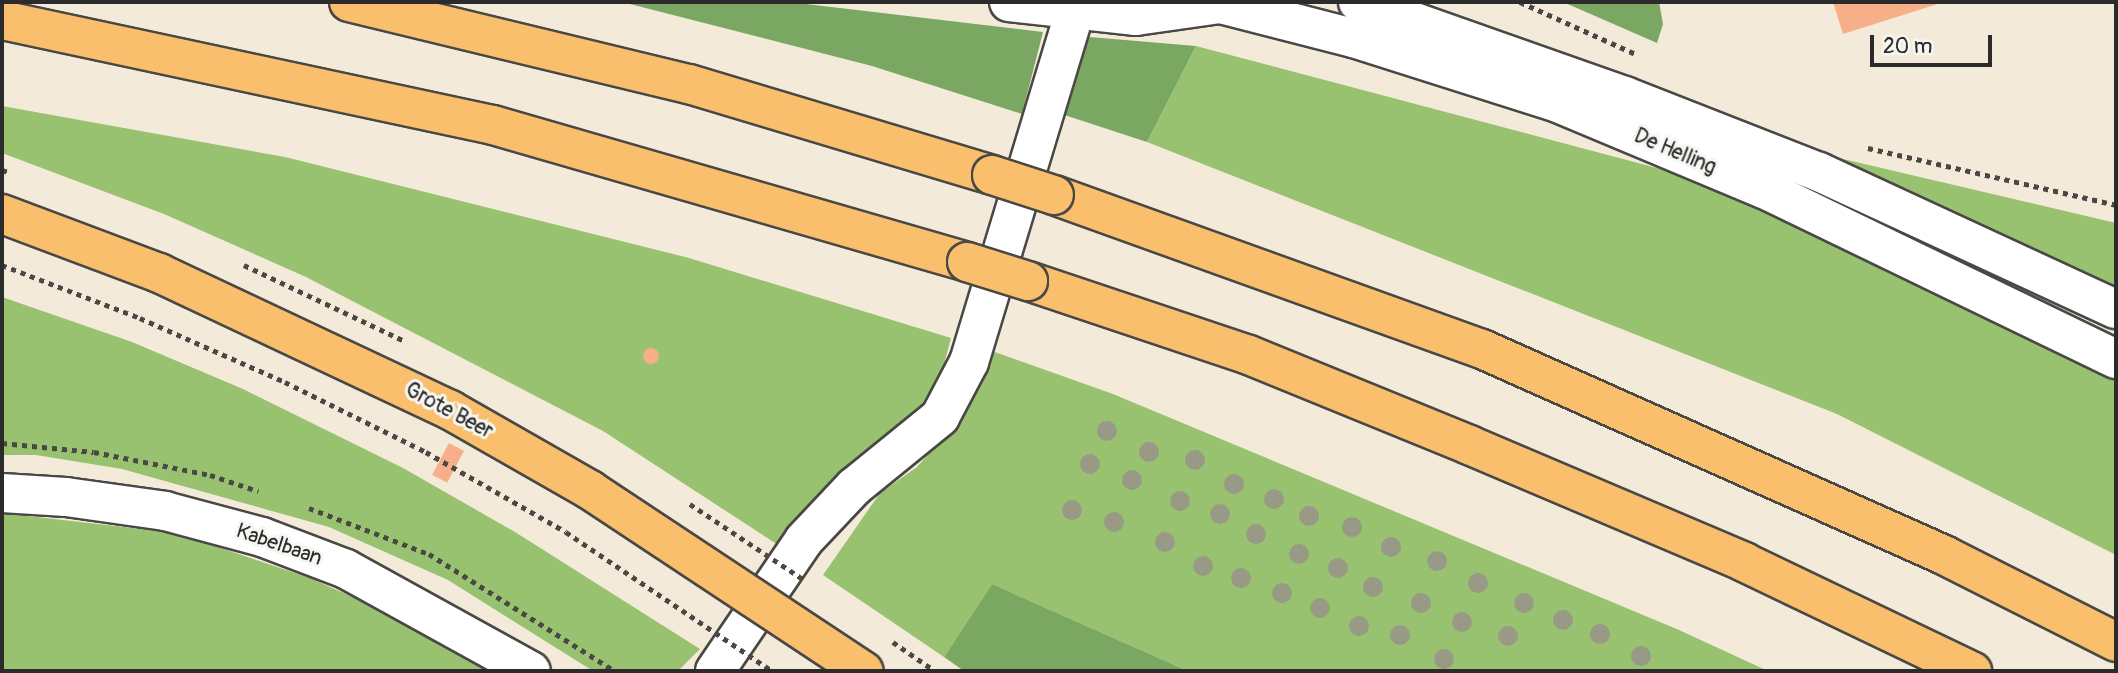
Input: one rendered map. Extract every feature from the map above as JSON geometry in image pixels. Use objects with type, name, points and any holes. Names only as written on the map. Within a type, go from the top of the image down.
[{"type":"main road","points":[[349,2],[689,84],[992,175],[1482,349],[1944,555],[2116,642]]},
{"type":"main road","points":[[2,20],[494,125],[1028,281],[1249,355],[1469,445],[1744,562],[1972,671]]},
{"type":"main road","name":"Grote Beer","points":[[2,214],[159,273],[450,410],[602,497],[863,671]]},
{"type":"street","points":[[1009,2],[1136,16],[1216,3]]},
{"type":"street","name":"De Helling","points":[[1358,2],[1625,96],[1819,172],[2116,309]]},
{"type":"street","name":"De Helling","points":[[1216,3],[1353,38],[1558,103],[1764,189],[2116,359]]},
{"type":"street","points":[[715,671],[804,540],[854,487],[940,417],[970,362],[1076,8]]},
{"type":"street","name":"Kabelbaan","points":[[2,493],[164,511],[262,537],[346,569],[531,671]]},
{"type":"path","points":[[1520,2],[1651,61]]},
{"type":"path","points":[[1854,144],[2116,205]]},
{"type":"path","points":[[2,265],[141,318],[285,382],[426,452],[566,532],[772,671]]},
{"type":"green space","points":[[622,2],[789,2],[1043,32],[1022,114],[872,66]]},
{"type":"green space","points":[[1563,2],[1659,2],[1663,24],[1657,43]]},
{"type":"green space","points":[[1066,35],[1196,46],[1147,142],[1046,109]]},
{"type":"green space","points":[[1196,46],[1672,172],[1796,221],[2116,378],[2116,555],[1837,414],[1147,142]]},
{"type":"green space","points":[[2,106],[285,157],[689,258],[951,338],[943,368],[924,402],[792,554],[603,431],[306,277],[164,214],[2,153]]},
{"type":"green space","points":[[1792,147],[2116,223],[2116,296]]},
{"type":"green space","points":[[2,297],[132,342],[243,389],[403,468],[515,532],[700,649],[678,671],[593,671],[448,580],[329,527],[122,469],[36,455],[2,455]]},
{"type":"green space","points":[[989,350],[1113,394],[1679,630],[1768,671],[1188,671],[992,584],[944,657],[823,575],[880,493],[917,467],[955,424]]},
{"type":"green space","points":[[2,513],[176,533],[310,578],[422,628],[493,671],[2,671]]},
{"type":"green space","points":[[992,584],[1188,671],[964,671],[944,657]]},
{"type":"building","points":[[1833,2],[1944,2],[1843,34]]},
{"type":"building","points":[[648,348],[654,348],[659,356],[657,362],[648,364],[643,359],[643,353]]},
{"type":"building","points":[[449,443],[464,451],[447,483],[432,475]]}]
